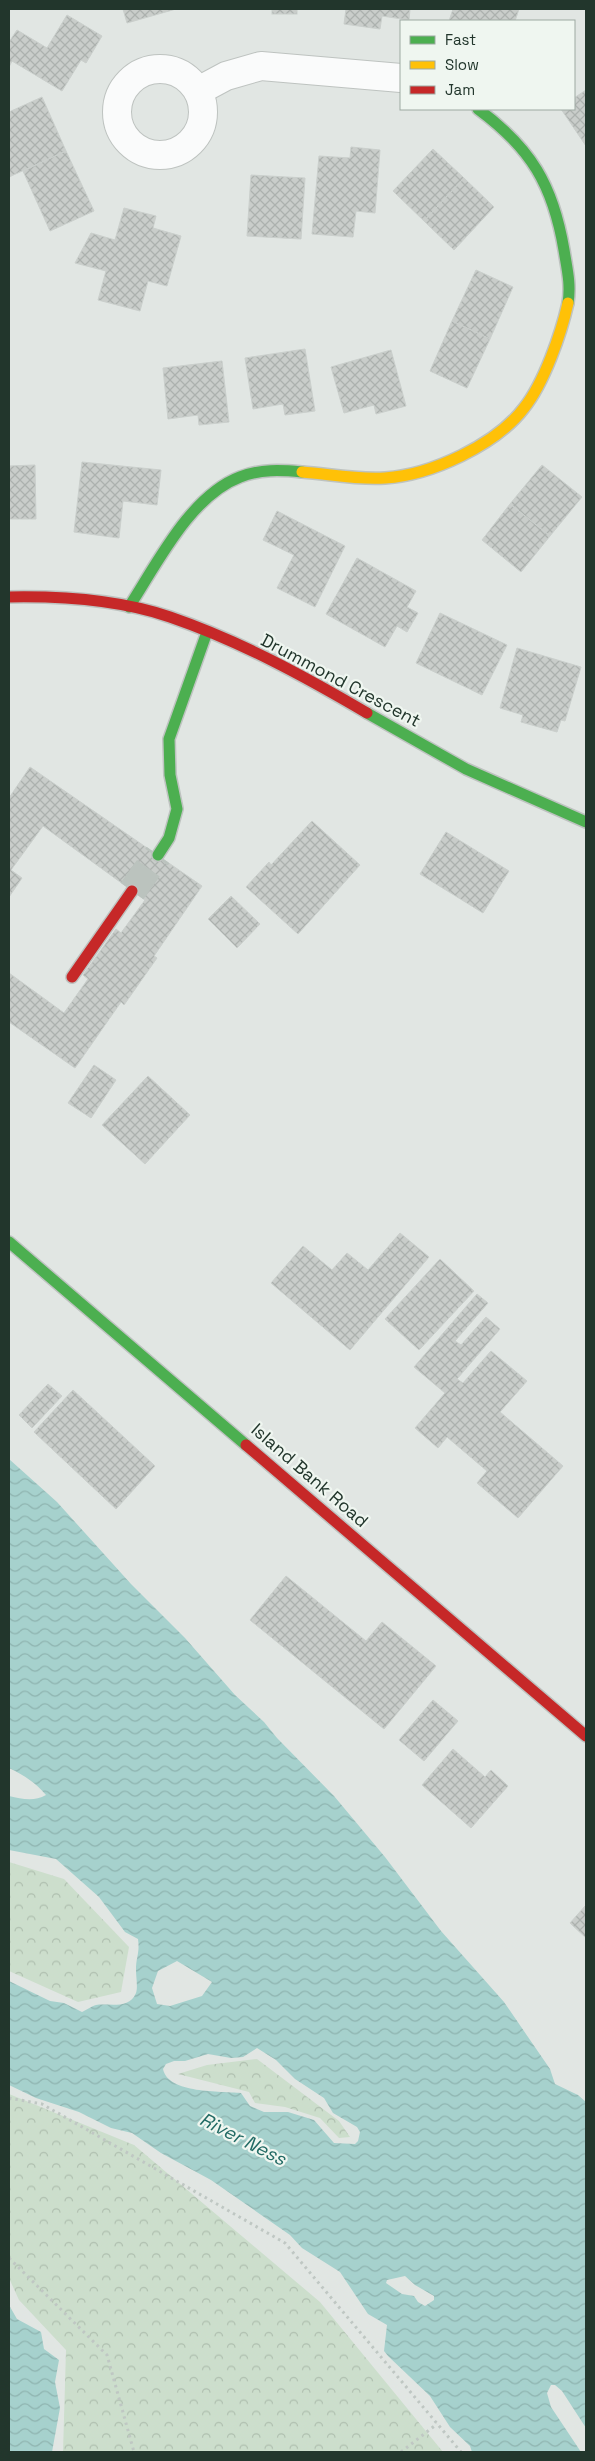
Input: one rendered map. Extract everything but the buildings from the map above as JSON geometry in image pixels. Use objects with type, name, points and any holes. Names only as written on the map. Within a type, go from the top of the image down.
[{"type":"street","points":[[198,91],[226,76],[260,66],[400,78]]},
{"type":"street","points":[[129,607],[181,529],[204,502],[225,484],[250,474],[275,469],[358,478],[396,478],[426,471],[455,458],[491,437],[522,411],[555,352],[570,289],[562,232],[544,175],[520,142],[479,110]]},
{"type":"street","name":"Drummond Crescent","points":[[9,597],[45,596],[129,607],[169,617],[288,667],[466,769],[586,822]]},
{"type":"street","points":[[158,855],[169,838],[177,809],[170,775],[168,739],[207,632]]},
{"type":"street","points":[[72,977],[132,891]]},
{"type":"street","name":"Island Bank Road","points":[[9,1242],[586,1736]]},
{"type":"path","points":[[9,2098],[42,2104],[285,2243],[461,2452]]},
{"type":"path","points":[[9,2258],[107,2355],[134,2452]]},
{"type":"path","points":[[401,2452],[437,2424]]},
{"type":"green space","points":[[9,1862],[64,1879],[129,1947],[121,1992],[78,2002],[9,1971]]},
{"type":"green space","points":[[257,2059],[339,2121],[350,2137],[339,2138],[320,2118],[285,2107],[255,2103],[249,2092],[178,2074],[207,2065]]},
{"type":"green space","points":[[9,2094],[134,2145],[320,2302],[443,2452],[63,2452],[66,2350],[19,2300],[9,2278]]},
{"type":"water","name":"River Ness","points":[[9,1459],[57,1502],[131,1584],[185,1638],[235,1695],[264,1722],[277,1738],[334,1796],[385,1857],[441,1931],[504,2002],[550,2069],[555,2084],[578,2095],[586,2102],[586,2428],[562,2391],[555,2385],[551,2385],[547,2393],[551,2407],[581,2452],[472,2452],[470,2446],[450,2427],[430,2396],[384,2351],[387,2325],[368,2314],[340,2272],[302,2248],[290,2235],[211,2180],[161,2153],[132,2133],[111,2128],[79,2112],[36,2098],[9,2085],[9,1981],[50,2001],[64,2003],[82,2012],[96,2005],[124,2004],[129,2002],[136,1993],[136,1966],[139,1948],[138,1939],[125,1932],[99,1897],[56,1859],[9,1850],[9,1796],[32,1799],[46,1795],[20,1773],[9,1768]],"holes":[[[177,1961],[212,1982],[202,1996],[170,2006],[157,2004],[152,1988],[158,1971]],[[257,2048],[276,2060],[295,2079],[324,2098],[333,2113],[357,2127],[360,2132],[358,2141],[355,2144],[334,2143],[314,2120],[288,2112],[264,2112],[250,2106],[241,2093],[196,2090],[185,2087],[174,2083],[167,2077],[163,2069],[166,2064],[174,2061],[185,2061],[208,2054],[231,2058],[243,2057]],[[405,2276],[415,2285],[434,2296],[434,2300],[425,2306],[418,2302],[414,2296],[402,2294],[386,2283],[387,2280]]]},
{"type":"water","points":[[9,2305],[17,2319],[41,2332],[44,2349],[59,2360],[55,2382],[60,2408],[52,2452],[9,2452]]},
{"type":"tunnel","points":[[132,891],[158,855]]},
{"type":"traffic: fast","points":[[479,110],[512,138],[526,154],[546,187],[553,206],[564,250],[569,283],[568,303]]},
{"type":"traffic: fast","points":[[129,607],[176,533],[190,515],[222,486],[240,477],[263,471],[302,472]]},
{"type":"traffic: fast","points":[[158,855],[169,838],[177,809],[170,775],[169,739],[207,632]]},
{"type":"traffic: fast","points":[[367,713],[466,769],[586,822]]},
{"type":"traffic: fast","points":[[9,1242],[246,1445]]},
{"type":"traffic: slow","points":[[302,472],[364,478],[403,476],[442,464],[480,446],[512,422],[531,398],[551,358],[568,303]]},
{"type":"traffic: jam","points":[[9,597],[90,600],[151,611],[170,617],[196,626],[271,660],[367,713]]},
{"type":"traffic: jam","points":[[72,977],[132,891]]},
{"type":"traffic: jam","points":[[246,1445],[586,1736]]}]
